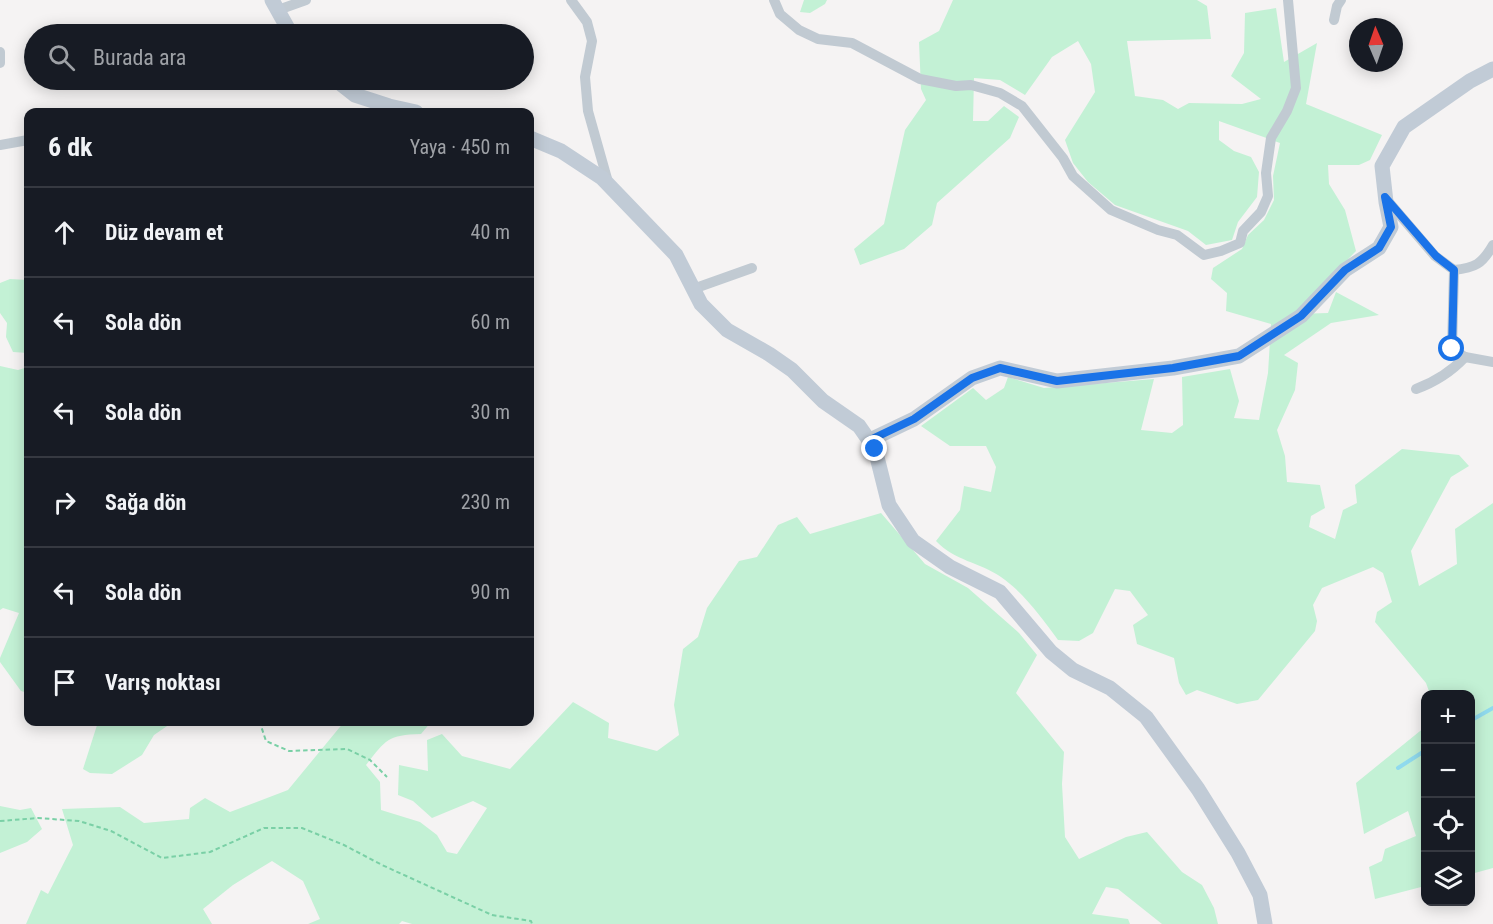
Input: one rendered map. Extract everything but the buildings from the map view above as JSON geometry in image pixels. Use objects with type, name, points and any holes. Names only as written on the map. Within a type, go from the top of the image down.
[{"type":"main road","points":[[275,5],[285,24]]},
{"type":"main road","points":[[870,440],[914,419],[972,378],[1000,368],[1057,381],[1173,368],[1239,356],[1301,316],[1345,270],[1379,248],[1391,227],[1382,166],[1404,127],[1470,81],[1493,69]]},
{"type":"main road","points":[[350,90],[355,94],[397,108]]},
{"type":"main road","points":[[534,140],[561,152],[602,178],[676,255],[701,304],[727,330],[792,370],[823,401],[859,426],[875,449],[889,505],[913,541],[950,567],[1000,592],[1051,652],[1073,670],[1110,688],[1146,717],[1198,789],[1238,853],[1260,895],[1264,924]]},
{"type":"street","points":[[275,5],[306,0]]},
{"type":"street","points":[[571,0],[587,22],[592,41],[585,77],[588,111],[608,185]]},
{"type":"street","points":[[774,0],[780,14],[799,30],[818,39],[852,43],[920,79],[956,86],[971,85],[1000,93],[1022,106],[1063,158],[1073,176],[1111,210],[1158,230],[1177,235],[1204,255],[1240,243],[1243,231],[1261,212],[1268,196],[1266,173],[1271,138],[1287,111],[1296,88],[1288,0]]},
{"type":"street","points":[[1334,20],[1341,0]]},
{"type":"street","points":[[0,52],[0,63]]},
{"type":"street","points":[[0,145],[24,141]]},
{"type":"street","points":[[1385,197],[1436,256],[1454,270],[1473,268],[1487,256],[1493,245]]},
{"type":"street","points":[[693,289],[752,268]]},
{"type":"street","points":[[1454,270],[1452,349],[1465,357],[1493,362]]},
{"type":"street","points":[[1416,389],[1455,368],[1465,357]]},
{"type":"path","points":[[261,726],[266,741],[289,751],[347,749],[370,760],[387,777]]},
{"type":"path","points":[[0,821],[38,818],[79,821],[111,831],[162,858],[210,852],[264,828],[302,828],[453,899],[492,915],[531,921],[532,924]]},
{"type":"green space","points":[[804,0],[827,0],[825,4],[810,13],[800,12]]},
{"type":"green space","points":[[953,0],[1197,0],[1207,6],[1211,39],[1127,41],[1135,96],[1163,100],[1178,109],[1189,103],[1242,104],[1261,99],[1231,76],[1244,53],[1245,13],[1276,8],[1284,62],[1317,43],[1306,104],[1382,135],[1370,160],[1359,165],[1328,165],[1329,184],[1345,210],[1356,251],[1295,314],[1328,313],[1336,292],[1379,315],[1331,323],[1284,355],[1298,363],[1295,390],[1277,430],[1285,456],[1287,482],[1320,485],[1325,508],[1311,516],[1309,527],[1335,539],[1343,510],[1357,503],[1355,485],[1402,449],[1459,455],[1469,466],[1451,477],[1411,551],[1419,586],[1457,564],[1455,529],[1493,503],[1493,868],[1475,873],[1475,690],[1429,690],[1426,683],[1375,622],[1377,612],[1392,602],[1383,573],[1373,567],[1322,588],[1313,605],[1317,621],[1315,631],[1258,700],[1237,704],[1197,690],[1186,695],[1179,683],[1174,658],[1137,644],[1133,625],[1148,615],[1130,591],[1115,589],[1093,633],[1079,641],[1058,640],[1032,606],[1009,583],[993,572],[951,553],[936,541],[960,510],[964,486],[991,492],[996,467],[986,446],[950,446],[921,426],[973,388],[986,400],[1004,388],[1008,377],[1044,388],[1154,379],[1141,430],[1172,433],[1183,425],[1182,377],[1230,369],[1239,401],[1234,418],[1259,420],[1268,373],[1271,324],[1226,311],[1227,293],[1211,279],[1213,268],[1242,249],[1248,235],[1264,220],[1274,200],[1273,176],[1280,143],[1219,121],[1219,140],[1234,151],[1251,157],[1259,172],[1257,197],[1238,222],[1232,240],[1206,245],[1188,231],[1115,205],[1088,182],[1073,163],[1065,140],[1095,92],[1091,64],[1078,41],[1052,57],[1025,95],[1000,80],[974,78],[973,121],[988,121],[1004,106],[1019,117],[1010,138],[937,203],[932,225],[904,249],[860,265],[854,249],[884,224],[905,130],[926,100],[921,89],[919,42],[939,31]]},
{"type":"green space","points":[[10,279],[24,280],[24,353],[13,352],[6,337],[7,323],[0,313],[0,283]]},
{"type":"green space","points":[[0,366],[18,370],[24,368],[24,692],[21,691],[0,662],[19,613],[3,608],[0,610]]},
{"type":"green space","points":[[881,513],[925,564],[968,588],[1019,633],[1037,655],[1016,693],[1064,752],[1062,784],[1065,837],[1079,859],[1126,837],[1147,832],[1182,872],[1202,885],[1214,908],[1218,924],[1162,924],[1118,889],[1106,887],[1092,914],[1128,919],[1130,924],[412,924],[402,921],[399,924],[308,924],[320,919],[303,881],[272,861],[233,885],[203,909],[212,924],[26,924],[41,890],[48,894],[73,845],[62,809],[120,807],[144,823],[189,819],[190,808],[205,798],[230,812],[288,790],[341,726],[428,726],[421,734],[388,740],[366,765],[380,782],[381,810],[420,822],[437,835],[447,852],[457,854],[487,808],[473,801],[432,818],[413,801],[398,795],[399,765],[428,771],[427,740],[442,734],[462,756],[510,769],[573,702],[609,723],[608,738],[657,751],[679,735],[674,705],[683,649],[698,637],[707,608],[739,561],[757,557],[778,525],[797,517],[810,534]]},
{"type":"green space","points":[[97,726],[167,726],[154,735],[142,755],[112,774],[90,773],[83,769]]},
{"type":"green space","points":[[1421,730],[1421,887],[1375,899],[1369,867],[1382,861],[1385,849],[1416,836],[1408,811],[1364,834],[1356,783]]},
{"type":"green space","points":[[0,806],[20,810],[31,808],[42,829],[27,842],[0,853]]},
{"type":"waterway","points":[[1475,718],[1493,708]]},
{"type":"waterway","points":[[1398,768],[1421,753]]},
{"type":"route","points":[[875,449],[870,440],[914,419],[972,378],[1000,368],[1057,381],[1173,368],[1239,356],[1301,316],[1345,270],[1379,248],[1391,227],[1385,197],[1436,256],[1454,270],[1452,349]]}]
